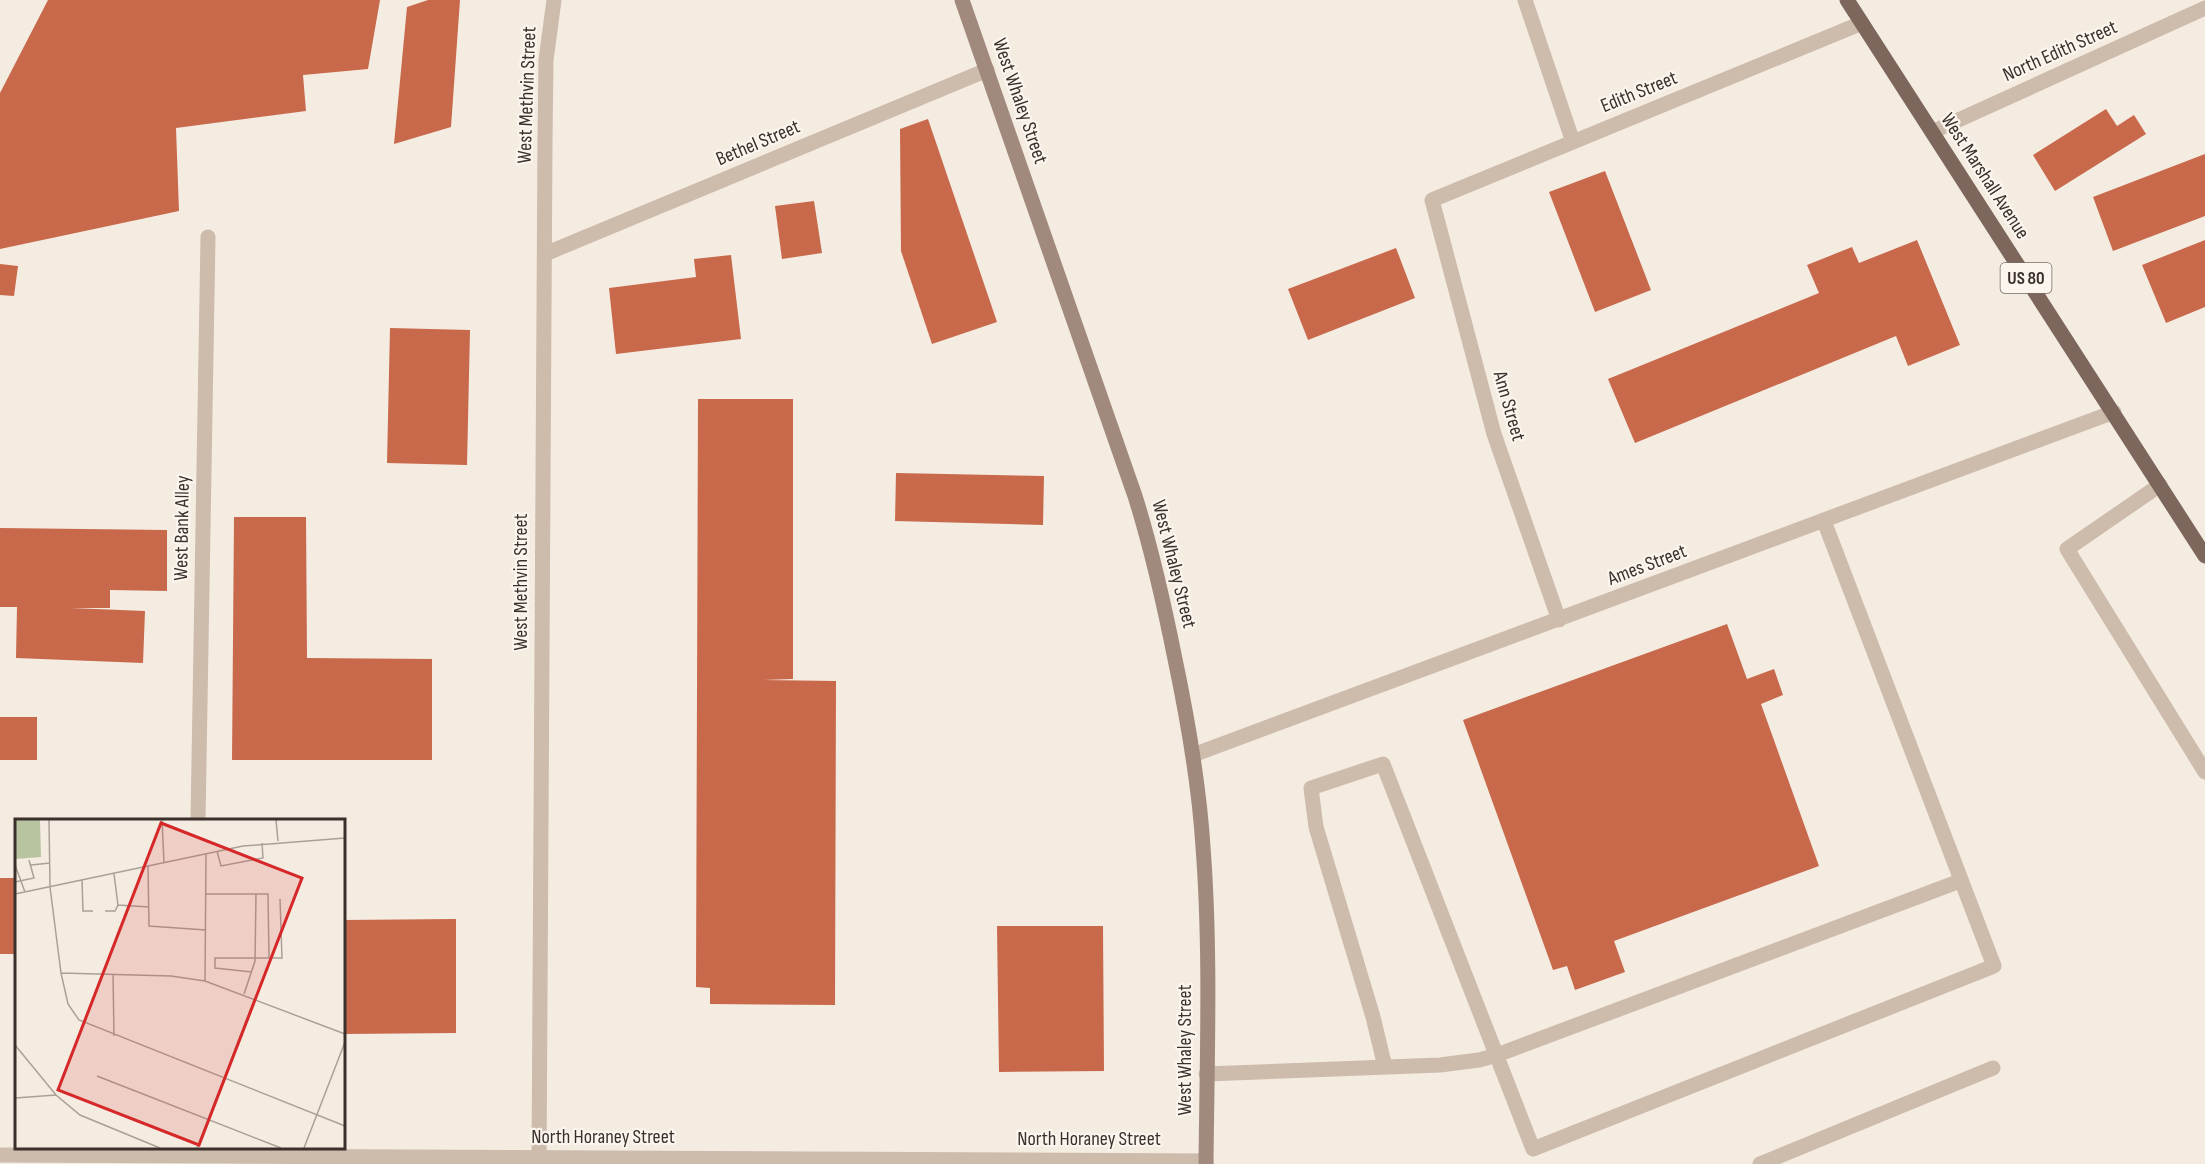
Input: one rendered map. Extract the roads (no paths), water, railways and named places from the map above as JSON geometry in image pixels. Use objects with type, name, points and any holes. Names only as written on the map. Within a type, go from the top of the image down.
[{"type":"main road","name":"West Marshall Avenue","points":[[1847,0],[2205,556]]},
{"type":"street","name":"West Methvin Street","points":[[539,1161],[546,60],[554,0]]},
{"type":"street","name":"West Whaley Street","points":[[962,0],[1146,530],[1168,626],[1193,755],[1205,877],[1206,1162]]},
{"type":"street","points":[[1525,0],[1573,142]]},
{"type":"street","name":"North Edith Street","points":[[1932,132],[2205,8]]},
{"type":"street","name":"Edith Street","points":[[1432,200],[1862,23]]},
{"type":"street","name":"Bethel Street","points":[[545,254],[987,70]]},
{"type":"street","name":"Ann Street","points":[[1432,200],[1494,434],[1559,620]]},
{"type":"street","name":"West Bank Alley","points":[[198,819],[208,237]]},
{"type":"street","name":"Ames Street","points":[[1193,755],[2114,412]]},
{"type":"street","points":[[2160,485],[2067,549],[2205,772]]},
{"type":"street","points":[[1385,1067],[1316,827],[1311,788],[1383,764],[1497,1055],[1534,1157],[1994,966],[1824,521]]},
{"type":"street","points":[[1206,1074],[1459,1063],[1497,1055],[1960,881]]},
{"type":"street","points":[[1760,1164],[1993,1068]]},
{"type":"street","name":"North Horaney Street","points":[[0,1155],[539,1161],[1206,1162]]}]
